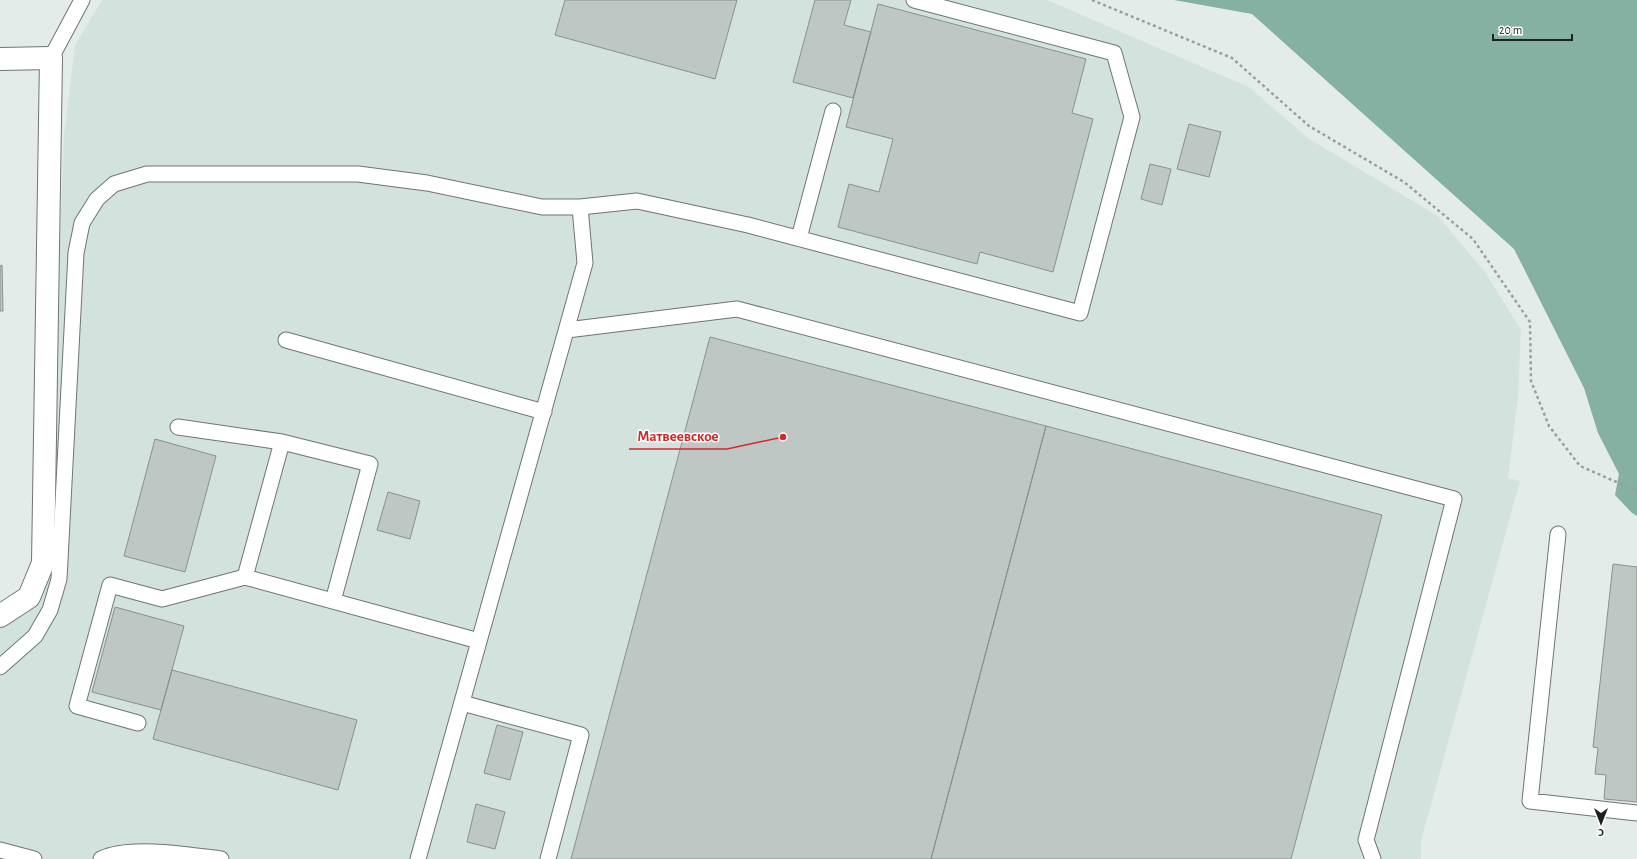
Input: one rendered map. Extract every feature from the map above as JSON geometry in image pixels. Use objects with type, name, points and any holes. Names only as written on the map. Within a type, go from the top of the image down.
[{"type":"street","points":[[0,59],[51,58],[43,563],[29,597],[0,616]]},
{"type":"lane","points":[[51,58],[82,0]]},
{"type":"lane","points":[[0,667],[35,636],[50,610],[59,579],[76,253],[82,224],[97,199],[114,184],[147,174],[358,174],[427,183],[542,207],[580,207],[637,201],[748,225],[1080,313],[1132,118],[1114,53],[914,0]]},
{"type":"lane","points":[[799,238],[833,111]]},
{"type":"lane","points":[[418,859],[585,263],[580,207]]},
{"type":"lane","points":[[566,330],[737,309],[1454,499],[1366,840],[1373,859]]},
{"type":"lane","points":[[286,340],[544,412]]},
{"type":"lane","points":[[178,427],[282,442],[370,464],[333,601]]},
{"type":"lane","points":[[245,577],[282,442]]},
{"type":"lane","points":[[1558,534],[1530,801],[1637,813]]},
{"type":"lane","points":[[138,723],[77,706],[110,585],[162,599],[245,577],[479,641]]},
{"type":"lane","points":[[462,703],[581,735],[548,859]]},
{"type":"lane","points":[[0,850],[34,859]]},
{"type":"lane","points":[[101,859],[109,855],[160,852],[222,859]]},
{"type":"path","points":[[1092,0],[1232,58],[1309,126],[1404,182],[1473,239],[1530,322],[1531,381],[1549,426],[1580,466],[1637,492]]},
{"type":"shaded area","points":[[102,0],[1047,0],[1249,87],[1308,138],[1438,216],[1485,272],[1521,330],[1518,397],[1508,478],[1520,481],[1421,841],[1421,859],[0,859],[0,624],[38,604],[47,578],[64,136],[75,45]]},
{"type":"green space","points":[[1174,0],[1637,0],[1637,516],[1632,513],[1615,495],[1619,474],[1598,433],[1584,388],[1514,249],[1252,14]]},
{"type":"building","points":[[565,0],[737,0],[715,79],[555,35]]},
{"type":"building","points":[[815,0],[851,0],[844,25],[871,32],[853,98],[793,82]]},
{"type":"building","points":[[878,4],[1086,59],[1072,113],[1093,119],[1053,272],[980,252],[977,264],[838,227],[849,184],[879,192],[893,139],[846,127]]},
{"type":"building","points":[[1189,124],[1221,132],[1209,177],[1177,169]]},
{"type":"building","points":[[1150,164],[1171,169],[1162,205],[1141,199]]},
{"type":"building","points":[[2,265],[3,311],[0,311],[0,266]]},
{"type":"building","points":[[710,337],[1046,426],[931,859],[571,859]]},
{"type":"building","points":[[1046,426],[1382,515],[1291,859],[931,859]]},
{"type":"building","points":[[155,439],[216,456],[185,572],[124,556]]},
{"type":"building","points":[[388,492],[420,501],[410,539],[377,530]]},
{"type":"building","points":[[1613,564],[1637,567],[1637,802],[1604,799],[1606,775],[1595,774],[1598,748],[1593,747]]},
{"type":"building","points":[[115,607],[184,626],[161,710],[92,692]]},
{"type":"building","points":[[172,670],[357,720],[338,790],[153,739]]},
{"type":"building","points":[[497,725],[523,732],[510,780],[484,773]]},
{"type":"building","points":[[476,804],[505,812],[495,849],[467,842]]},
{"type":"place","name":"Матвеевское","points":[[783,437]]}]
